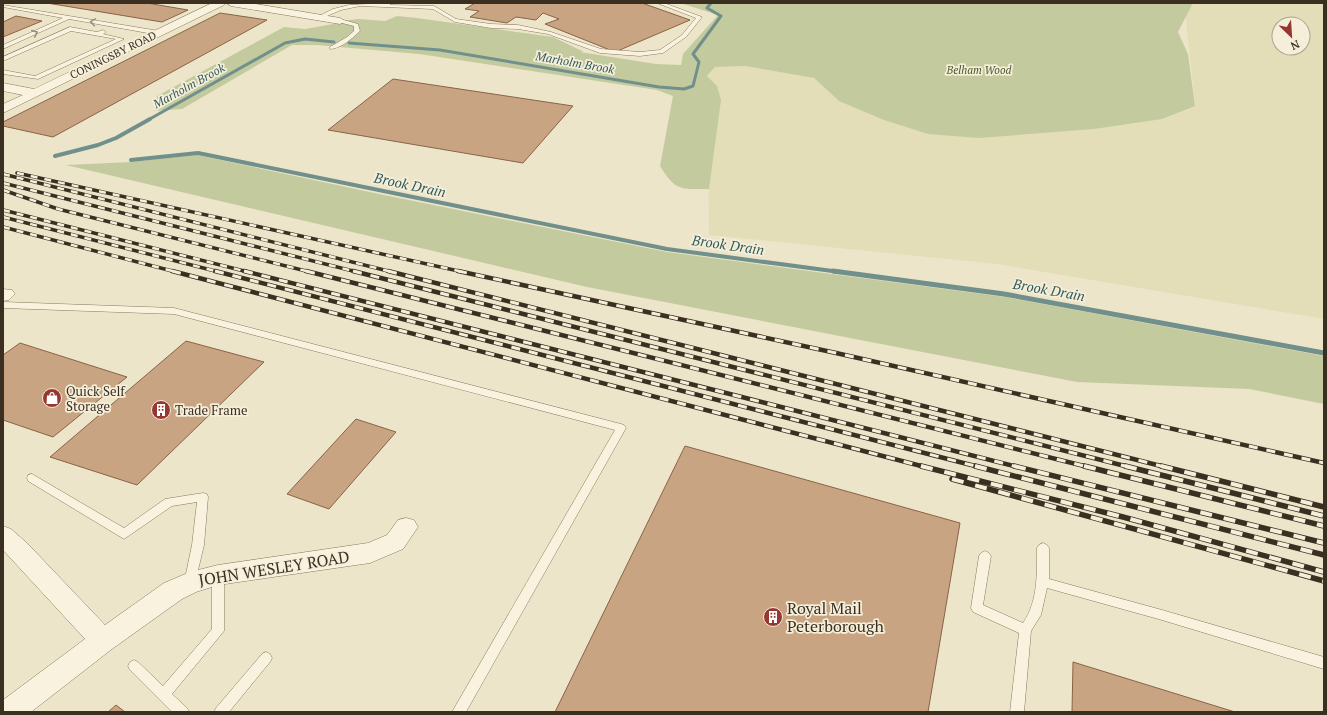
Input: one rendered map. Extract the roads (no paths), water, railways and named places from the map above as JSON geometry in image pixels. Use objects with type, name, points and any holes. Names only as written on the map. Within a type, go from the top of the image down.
[{"type":"street","name":"CONINGSBY ROAD","points":[[3,109],[220,3]]},
{"type":"street","points":[[231,3],[340,21]]},
{"type":"street","points":[[3,86],[34,93]]},
{"type":"street","name":"JOHN WESLEY ROAD","points":[[9,712],[103,641],[173,591],[190,583],[218,575],[370,553],[394,542],[406,527]]},
{"type":"street","points":[[7,545],[103,641]]},
{"type":"lane","points":[[384,6],[391,3]]},
{"type":"lane","points":[[434,8],[441,3]]},
{"type":"lane","points":[[320,17],[341,7],[361,5],[434,8],[455,20],[491,26],[518,27],[549,33],[600,50],[640,54],[661,52],[684,36],[699,17],[659,3]]},
{"type":"lane","points":[[3,6],[159,33]]},
{"type":"lane","points":[[3,47],[68,18]]},
{"type":"lane","points":[[332,48],[349,38],[357,30],[356,26],[340,21]]},
{"type":"lane","points":[[97,34],[116,26]]},
{"type":"lane","points":[[3,59],[70,29],[121,39],[36,78],[3,72]]},
{"type":"lane","points":[[3,77],[12,73]]},
{"type":"lane","points":[[4,297],[174,311],[621,428],[459,712]]},
{"type":"lane","points":[[32,478],[124,534],[169,502],[203,497],[198,545],[190,583]]},
{"type":"lane","points":[[1017,712],[1025,630],[1035,615],[1043,582],[1043,548]]},
{"type":"lane","points":[[985,556],[977,608],[1025,630]]},
{"type":"lane","points":[[163,695],[218,631],[218,575]]},
{"type":"lane","points":[[1043,582],[1162,615],[1324,663]]},
{"type":"lane","points":[[221,712],[266,658]]},
{"type":"lane","points":[[134,666],[182,712]]},
{"type":"waterway","name":"Marholm Brook","points":[[349,43],[440,50],[659,87],[684,89],[693,86],[699,62],[693,54],[721,16],[707,8],[711,3]]},
{"type":"waterway","name":"Marholm Brook","points":[[148,120],[285,43],[305,39],[334,42]]},
{"type":"waterway","name":"Marholm Brook","points":[[55,156],[98,145],[116,138],[150,119]]},
{"type":"waterway","name":"Brook Drain","points":[[131,160],[198,153],[667,249],[840,272]]},
{"type":"waterway","name":"Brook Drain","points":[[833,271],[1004,294],[1324,353]]},
{"type":"railway","points":[[17,173],[463,272]]},
{"type":"railway","points":[[3,174],[392,272]]},
{"type":"railway","points":[[3,183],[357,272]]},
{"type":"railway","points":[[3,190],[58,209],[306,271]]},
{"type":"railway","points":[[3,210],[248,272]]},
{"type":"railway","points":[[3,217],[219,272]]},
{"type":"railway","points":[[3,227],[176,272]]},
{"type":"railway","points":[[172,271],[925,467]]},
{"type":"railway","points":[[215,271],[979,467]]},
{"type":"railway","points":[[244,271],[1017,467]]},
{"type":"railway","points":[[306,271],[310,272]]},
{"type":"railway","points":[[306,271],[1088,467]]},
{"type":"railway","points":[[353,271],[1129,467]]},
{"type":"railway","points":[[388,271],[1165,467]]},
{"type":"railway","points":[[458,271],[836,353],[1324,463]]},
{"type":"railway","points":[[921,466],[1123,517],[1324,572]]},
{"type":"railway","points":[[975,466],[1324,555]]},
{"type":"railway","points":[[1084,466],[1088,467]]},
{"type":"railway","points":[[1125,466],[1324,516]]},
{"type":"railway","points":[[1161,466],[1324,507]]},
{"type":"railway","points":[[1017,467],[1324,543]]},
{"type":"railway","points":[[1088,467],[1324,526]]},
{"type":"railway","points":[[952,479],[1324,581]]},
{"type":"place","name":"Quick Self Storage","points":[[52,398]]},
{"type":"place","name":"Trade Frame","points":[[161,410]]},
{"type":"place","name":"Royal Mail Peterborough","points":[[773,617]]},
{"type":"park label","name":"Belham Wood","points":[[979,70]]}]
